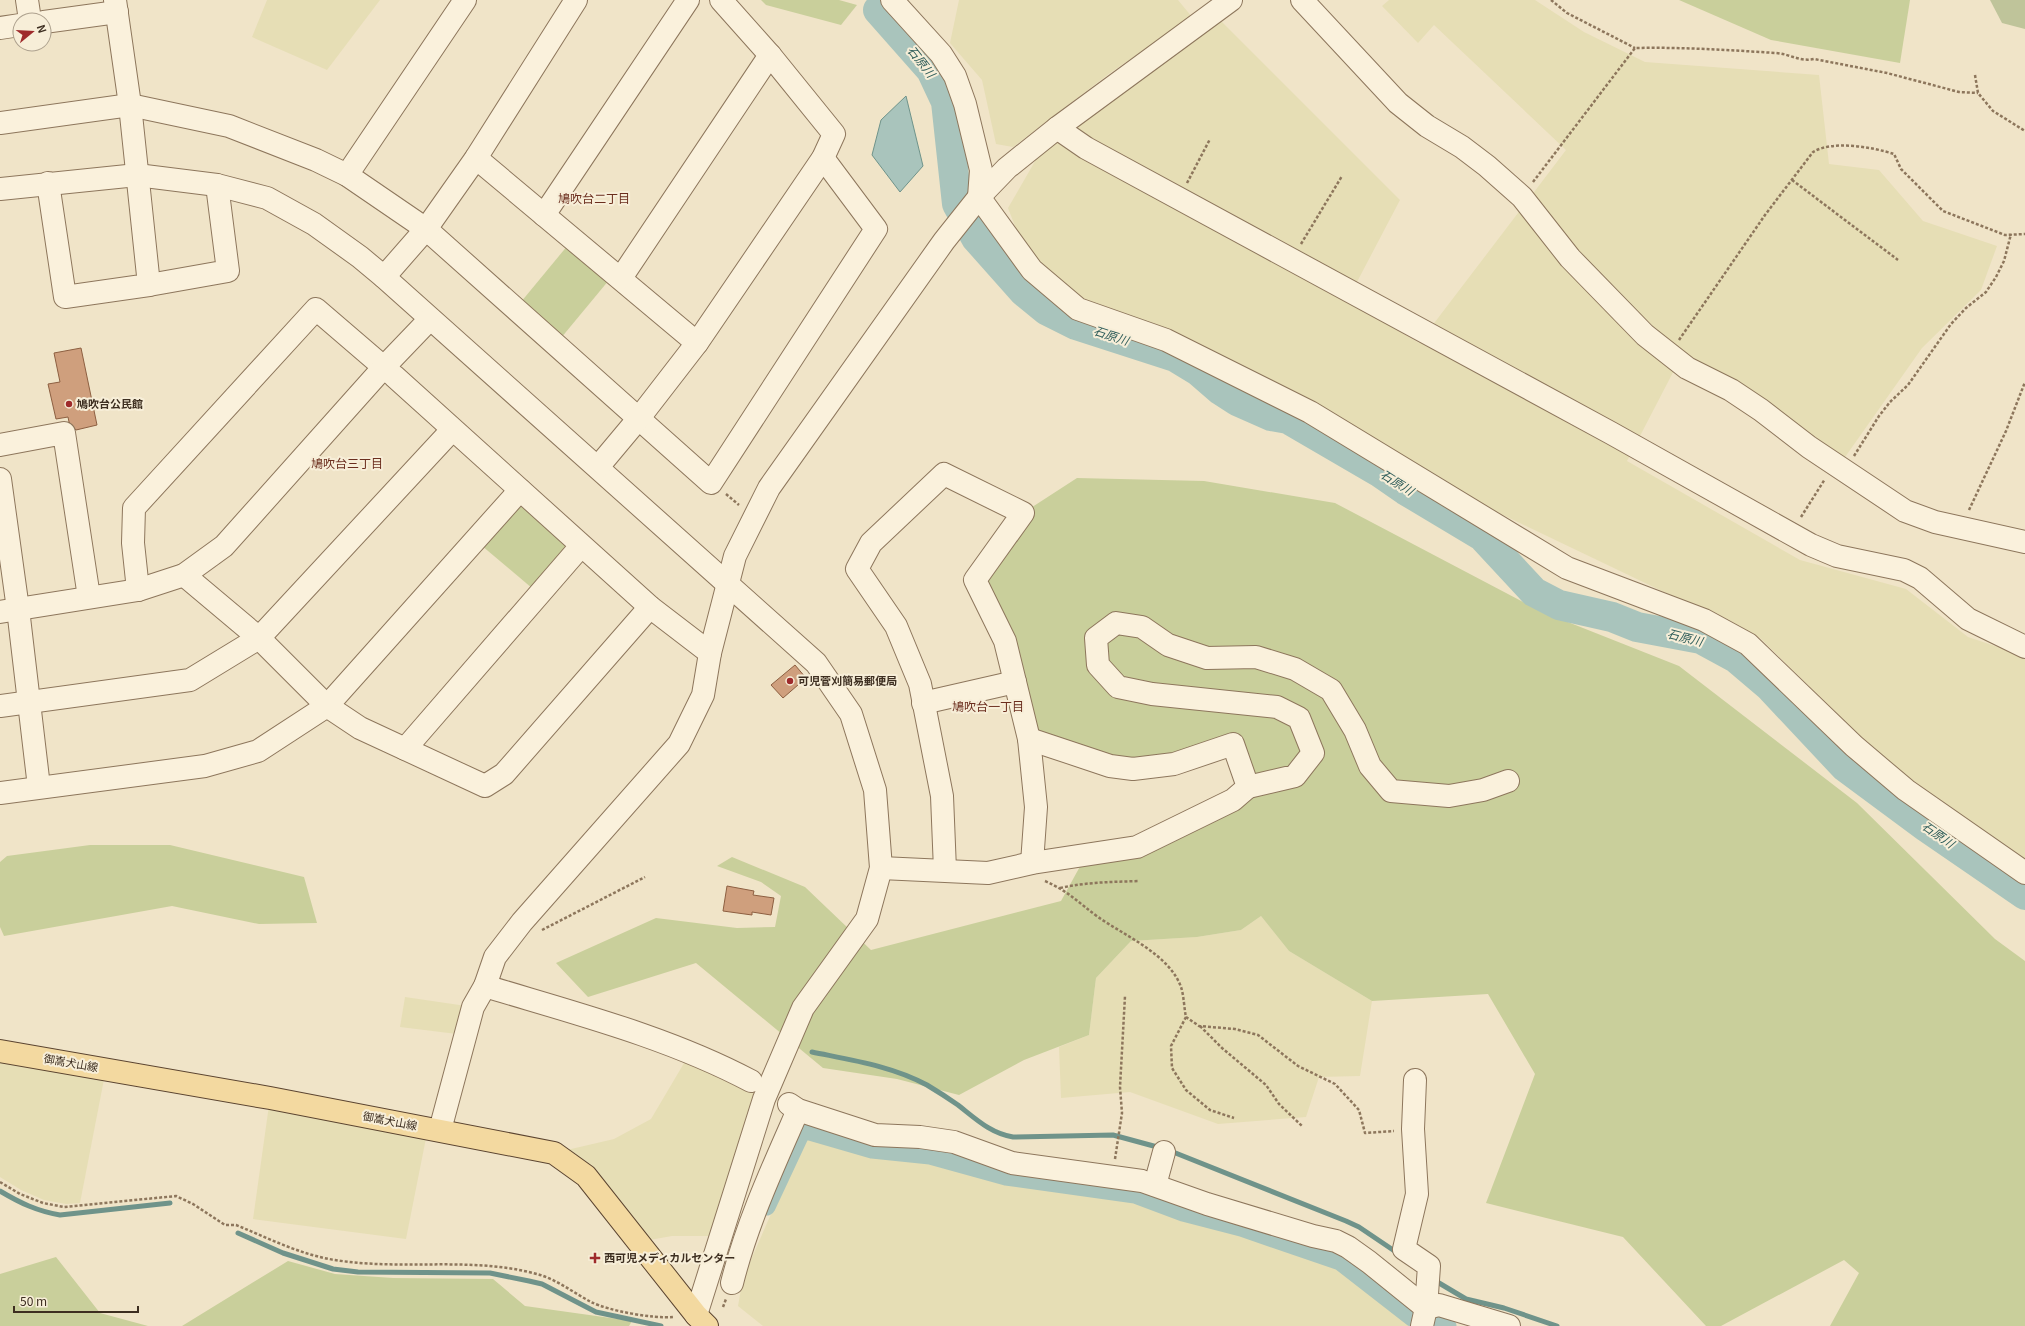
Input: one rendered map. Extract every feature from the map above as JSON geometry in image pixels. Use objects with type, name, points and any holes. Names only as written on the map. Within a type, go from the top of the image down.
[{"type":"main road","name":"御嵩犬山線","points":[[0,1051],[270,1098],[554,1153],[586,1176],[698,1322]]},
{"type":"street","points":[[27,0],[29,12]]},
{"type":"street","points":[[348,175],[465,0]]},
{"type":"street","points":[[384,277],[426,229],[476,158],[576,0]]},
{"type":"street","points":[[544,215],[688,0]]},
{"type":"street","points":[[598,467],[640,418],[697,343],[823,158],[834,134],[770,55],[721,0]]},
{"type":"street","points":[[440,1130],[473,1008],[484,986],[495,958],[522,922],[678,744],[703,695],[710,653],[735,556],[769,488],[944,241],[979,197],[1007,168],[1057,128],[1231,0]]},
{"type":"street","points":[[1302,0],[1398,103],[1426,126],[1462,148],[1487,166],[1522,197],[1570,258],[1645,334],[1687,368],[1730,390],[1761,410],[1809,447],[1905,511],[1935,522],[2025,542]]},
{"type":"street","points":[[895,2],[941,54],[955,76],[965,104],[981,170],[979,197],[1032,270],[1078,309],[1166,340],[1310,412],[1567,568],[1704,620],[1748,644],[1854,746],[1906,790],[2025,873]]},
{"type":"street","points":[[52,20],[116,6],[130,105],[149,285]]},
{"type":"street","points":[[0,28],[12,26]]},
{"type":"street","points":[[621,278],[770,55]]},
{"type":"street","points":[[0,123],[130,105],[229,126],[316,160],[348,175],[426,229],[640,418],[711,483],[876,229],[823,158]]},
{"type":"street","points":[[1057,128],[1086,148],[1611,433],[1791,535],[1837,556],[1904,570],[1920,578],[1968,619],[2025,646]]},
{"type":"street","points":[[476,158],[697,343]]},
{"type":"street","points":[[0,189],[137,175],[218,185],[267,198],[314,224],[360,257],[384,277],[816,663],[851,714],[875,790],[881,868],[867,919],[803,1008],[764,1099],[698,1322]]},
{"type":"street","points":[[48,183],[65,297],[149,285],[228,271],[218,185]]},
{"type":"street","points":[[138,590],[132,543],[134,508],[316,309],[650,607],[710,653]]},
{"type":"street","points":[[9,610],[138,590],[184,575],[224,546],[383,368],[430,319]]},
{"type":"street","points":[[0,706],[190,680],[259,638],[452,430]]},
{"type":"street","points":[[0,445],[64,433],[89,597]]},
{"type":"street","points":[[945,870],[942,796],[920,684],[896,626],[857,569],[871,543],[944,474],[1023,513],[975,580],[1005,642],[1030,739],[1036,807],[1032,863]]},
{"type":"street","points":[[0,479],[9,610],[29,702],[39,787]]},
{"type":"street","points":[[0,793],[205,766],[258,751],[327,706],[520,490]]},
{"type":"street","points":[[405,749],[581,546]]},
{"type":"street","points":[[184,575],[259,638],[327,706],[360,728],[485,786],[504,774],[650,607]]},
{"type":"street","points":[[881,868],[988,873],[1032,863],[1137,847],[1233,800],[1248,787],[1295,776],[1313,753],[1299,718],[1277,707],[1152,694],[1118,687],[1098,665],[1096,638],[1116,623],[1142,627],[1168,644],[1207,658],[1256,657],[1295,669],[1331,690],[1356,730],[1370,766],[1391,791],[1449,796],[1482,790],[1508,780]]},
{"type":"street","points":[[923,703],[1015,682]]},
{"type":"street","points":[[1030,739],[1110,766],[1133,769],[1174,764],[1233,744],[1248,787]]},
{"type":"street","points":[[484,986],[625,1029],[721,1064],[751,1081]]},
{"type":"street","points":[[1415,1080],[1413,1129],[1417,1194],[1404,1249],[1429,1266],[1424,1317]]},
{"type":"street","points":[[732,1283],[742,1243],[793,1107],[875,1135],[920,1137],[954,1142],[1012,1162],[1142,1181],[1207,1204],[1313,1236],[1336,1241],[1348,1247],[1369,1262],[1424,1317]]},
{"type":"street","points":[[1155,1185],[1164,1152]]},
{"type":"street","points":[[1424,1317],[1439,1305],[1509,1326]]},
{"type":"path","points":[[1550,0],[1567,13],[1635,48],[1681,47],[1780,53],[1805,61],[1814,59],[1887,73],[1959,92],[1978,93]]},
{"type":"path","points":[[1522,197],[1635,48]]},
{"type":"path","points":[[1975,75],[1978,93],[1993,111],[2025,131]]},
{"type":"path","points":[[1180,199],[1210,139]]},
{"type":"path","points":[[1669,354],[1765,215],[1813,152],[1821,148],[1831,145],[1878,149],[1894,154],[1901,169],[1943,211],[2005,235],[2025,234]]},
{"type":"path","points":[[1294,260],[1301,244],[1342,176]]},
{"type":"path","points":[[1792,180],[1898,260]]},
{"type":"path","points":[[1791,535],[1840,467],[1890,402],[1908,385],[1951,324],[1966,308],[1986,292],[1996,278],[2004,261],[2011,234]]},
{"type":"path","points":[[1961,528],[2006,431],[2025,382]]},
{"type":"path","points":[[711,483],[754,516]]},
{"type":"path","points":[[1032,863],[1035,876],[1060,888],[1098,917],[1143,945],[1170,969],[1181,987],[1186,1017],[1171,1046],[1172,1068],[1186,1090],[1210,1110],[1234,1118]]},
{"type":"path","points":[[540,930],[645,877]]},
{"type":"path","points":[[1060,888],[1078,884],[1099,882],[1139,881]]},
{"type":"path","points":[[1117,1144],[1122,1113],[1120,1087],[1125,996]]},
{"type":"path","points":[[1186,1017],[1199,1026],[1222,1048],[1266,1085],[1280,1104],[1302,1126]]},
{"type":"path","points":[[1199,1026],[1235,1029],[1258,1036],[1298,1066],[1335,1084],[1360,1110],[1365,1133],[1413,1129]]},
{"type":"path","points":[[0,1182],[20,1194],[43,1203],[64,1207],[176,1196],[193,1204],[225,1225],[236,1225],[308,1254],[335,1260],[365,1264],[405,1266],[473,1264],[493,1265],[539,1274],[593,1303],[610,1309],[698,1322]]},
{"type":"shaded area","points":[[267,0],[380,0],[327,70],[252,37]]},
{"type":"shaded area","points":[[959,0],[1178,0],[1192,17],[1110,73],[1013,147],[996,144],[982,80],[950,43]]},
{"type":"shaded area","points":[[1389,0],[1535,0],[1584,32],[1645,62],[1819,75],[1829,164],[1879,170],[1923,221],[1997,246],[1981,290],[1922,348],[1843,460],[1682,355],[1627,461],[1800,560],[1906,589],[1968,637],[2025,656],[2025,874],[1909,784],[1760,638],[1501,514],[1343,432],[1078,309],[1032,270],[1008,208],[1038,156],[1204,32],[1221,21],[1400,200],[1347,301],[1419,343],[1566,150],[1434,25],[1418,43],[1382,6]]},
{"type":"shaded area","points":[[1261,916],[1289,951],[1372,1001],[1360,1076],[1319,1077],[1306,1117],[1218,1124],[1130,1092],[1061,1098],[1059,1047],[1089,1035],[1096,978],[1131,941],[1197,937],[1241,930]]},
{"type":"shaded area","points":[[405,997],[473,1007],[465,1035],[400,1027]]},
{"type":"shaded area","points":[[0,1051],[106,1069],[80,1203],[66,1204],[44,1200],[21,1190],[0,1177]]},
{"type":"shaded area","points":[[690,1053],[767,1092],[721,1236],[672,1236],[638,1242],[554,1153],[614,1139],[651,1119]]},
{"type":"shaded area","points":[[270,1098],[428,1128],[406,1239],[253,1219]]},
{"type":"shaded area","points":[[806,1134],[872,1153],[927,1160],[1006,1182],[1135,1199],[1338,1266],[1410,1322],[1425,1326],[763,1326],[738,1306],[743,1278]]},
{"type":"green space","points":[[761,0],[839,0],[857,5],[841,25],[766,5]]},
{"type":"green space","points":[[1679,0],[1910,0],[1900,63],[1771,40]]},
{"type":"green space","points":[[1990,0],[2025,0],[2025,29],[2002,23]]},
{"type":"green space","points":[[573,239],[614,274],[556,344],[516,308]]},
{"type":"green space","points":[[1077,478],[1204,481],[1335,503],[1540,611],[1679,666],[1857,803],[1995,939],[2025,961],[2025,1326],[1830,1326],[1859,1273],[1844,1260],[1721,1326],[1706,1326],[1623,1237],[1486,1203],[1535,1074],[1488,994],[1372,1001],[1289,951],[1261,916],[1241,930],[1197,937],[1131,941],[1096,978],[1089,1035],[1024,1060],[959,1095],[897,1079],[823,1068],[696,963],[588,997],[556,963],[656,918],[737,928],[775,927],[781,896],[761,882],[717,866],[732,857],[805,887],[871,950],[1061,901],[1083,861],[1251,786],[1233,744],[1133,769],[1029,739],[975,580],[1023,513]]},
{"type":"green space","points":[[520,490],[581,546],[539,594],[475,540]]},
{"type":"green space","points":[[90,845],[170,845],[304,877],[317,923],[259,924],[172,906],[4,936],[0,927],[0,862],[7,856]]},
{"type":"green space","points":[[56,1257],[100,1313],[148,1326],[0,1326],[0,1274]]},
{"type":"green space","points":[[288,1261],[335,1274],[393,1278],[493,1279],[525,1306],[632,1321],[629,1326],[182,1326]]},
{"type":"water","points":[[906,96],[923,166],[900,192],[872,155],[881,120]]},
{"type":"building","points":[[81,348],[97,425],[76,430],[69,422],[68,417],[56,419],[48,384],[60,382],[54,353]]},
{"type":"building","points":[[795,665],[806,678],[783,698],[771,685]]},
{"type":"building","points":[[727,886],[754,891],[753,895],[774,898],[771,915],[752,912],[752,915],[723,911]]},
{"type":"waterway","name":"石原川","points":[[888,0],[878,10],[931,70],[946,102],[957,204],[976,238],[1024,292],[1046,310],[1076,325],[1175,357],[1198,371],[1220,390],[1237,401],[1271,416],[1288,419],[1379,472],[1405,490],[1482,536],[1534,592],[1559,605],[1612,617],[1637,627],[1701,639],[1736,658],[1769,686],[1845,767],[1926,827],[2025,895]]},
{"type":"waterway","points":[[812,1052],[871,1064],[914,1078],[958,1105],[990,1129],[1005,1135],[1013,1137],[1113,1135],[1161,1148]]},
{"type":"waterway","points":[[767,1207],[803,1130],[872,1150],[930,1156],[1006,1177],[1135,1195],[1183,1213],[1241,1228],[1340,1262],[1412,1318],[1448,1326]]},
{"type":"waterway","points":[[1168,1150],[1346,1221],[1359,1227],[1399,1254]]},
{"type":"waterway","points":[[0,1191],[29,1206],[60,1215],[170,1203]]},
{"type":"waterway","points":[[238,1233],[283,1253],[333,1269],[358,1272],[490,1273],[529,1281],[542,1284],[596,1312],[661,1326]]},
{"type":"waterway","points":[[1434,1280],[1466,1299],[1504,1308],[1557,1326]]},
{"type":"place","name":"鳩吹台公民館","points":[[69,404]]},
{"type":"place","name":"可児菅刈簡易郵便局","points":[[790,681]]},
{"type":"place","name":"西可児メディカルセンター","points":[[595,1258]]},
{"type":"district","name":"鳩吹台二丁目","points":[[594,199]]},
{"type":"district","name":"鳩吹台三丁目","points":[[347,464]]},
{"type":"district","name":"鳩吹台一丁目","points":[[988,707]]}]
